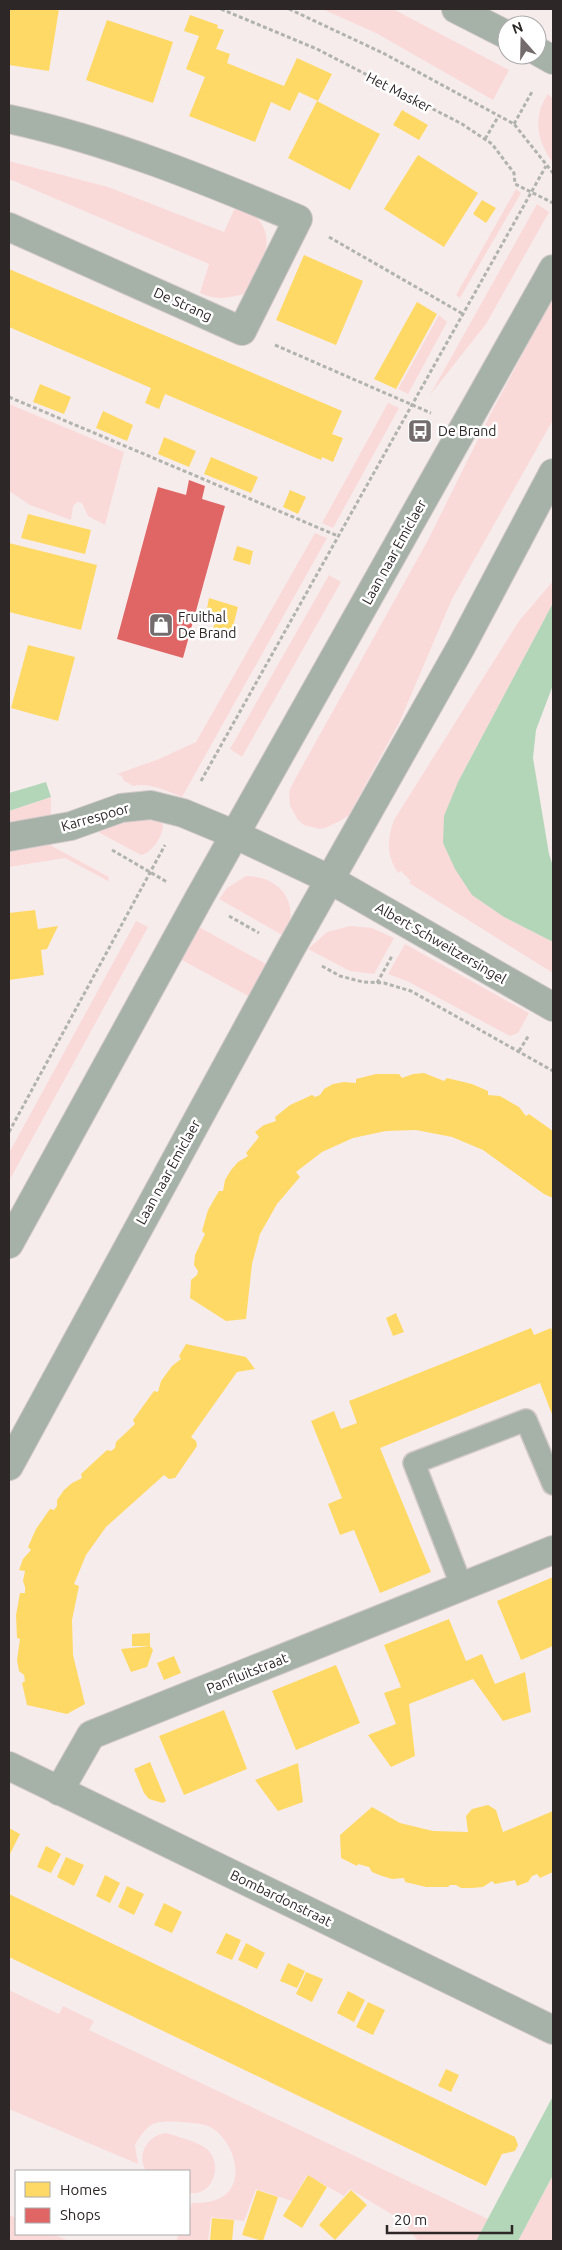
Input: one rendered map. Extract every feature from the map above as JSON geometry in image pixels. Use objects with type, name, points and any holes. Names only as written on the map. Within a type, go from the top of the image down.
[{"type":"street","points":[[456,9],[497,30]]},
{"type":"street","points":[[9,119],[64,131],[174,167],[298,219],[242,330]]},
{"type":"street","name":"De Strang","points":[[9,228],[242,330]]},
{"type":"street","name":"Laan naar Emiclaer","points":[[9,1244],[553,269]]},
{"type":"street","name":"Laan naar Emiclaer","points":[[9,1466],[329,879],[460,647],[553,473]]},
{"type":"street","name":"Karrespoor","points":[[9,837],[71,826],[121,808],[151,805],[183,813],[236,835]]},
{"type":"street","points":[[236,835],[329,879]]},
{"type":"street","name":"Albert Schweitzersingel","points":[[329,879],[553,1007]]},
{"type":"street","name":"Panfluitstraat","points":[[59,1792],[91,1735],[553,1550]]},
{"type":"street","name":"Bombardonstraat","points":[[9,1766],[59,1792],[553,2030]]},
{"type":"lane","points":[[462,1587],[414,1463],[526,1420],[553,1484]]},
{"type":"path","name":"Het Masker","points":[[221,9],[317,49],[462,124],[492,144],[514,173],[515,184],[553,203]]},
{"type":"path","name":"Het Masker","points":[[289,9],[383,53],[514,124],[553,173]]},
{"type":"path","points":[[485,139],[498,116]]},
{"type":"path","points":[[9,1132],[183,813],[546,166]]},
{"type":"path","points":[[298,219],[463,314]]},
{"type":"path","points":[[242,330],[431,413]]},
{"type":"path","points":[[9,397],[338,536]]},
{"type":"shaded area","points":[[322,9],[393,9],[509,70],[493,100],[376,33]]},
{"type":"shaded area","points":[[548,94],[553,99],[553,163],[540,138],[538,120]]},
{"type":"shaded area","points":[[9,161],[108,187],[224,232],[234,210],[242,208],[255,216],[262,225],[266,236],[264,258],[247,293],[223,298],[206,296],[200,293],[209,264],[9,179]]},
{"type":"shaded area","points":[[516,189],[521,193],[460,298],[456,295]]},
{"type":"shaded area","points":[[537,204],[549,212],[486,324],[430,395]]},
{"type":"shaded area","points":[[553,297],[553,420],[452,599],[400,721],[349,815],[325,828],[319,829],[304,825],[298,820],[290,806],[289,792],[294,781],[428,540],[491,413]]},
{"type":"shaded area","points":[[439,315],[447,322],[408,394],[398,389]]},
{"type":"shaded area","points":[[388,403],[399,408],[333,528],[322,523]]},
{"type":"shaded area","points":[[9,404],[124,452],[105,525],[88,516],[82,503],[77,502],[73,506],[71,520],[30,505],[9,491]]},
{"type":"shaded area","points":[[315,533],[327,538],[182,797],[152,786],[133,786],[123,780],[122,776],[117,774],[159,759],[196,742]]},
{"type":"shaded area","points":[[329,575],[341,582],[242,757],[230,749]]},
{"type":"shaded area","points":[[553,581],[553,603],[458,782],[504,917],[553,942],[553,973],[409,883],[411,881],[401,871],[398,873],[391,860],[389,840],[394,820],[519,621]]},
{"type":"shaded area","points":[[553,603],[553,685],[536,730],[533,758],[549,854],[553,866],[553,942],[504,917],[472,895],[455,869],[443,843],[444,816],[458,782]]},
{"type":"shaded area","points":[[46,782],[51,797],[9,811],[9,793]]},
{"type":"shaded area","points":[[51,797],[51,815],[9,823],[9,811]]},
{"type":"shaded area","points":[[125,820],[159,821],[163,825],[156,843],[145,854],[141,855],[98,832]]},
{"type":"shaded area","points":[[50,845],[109,877],[108,881],[65,858],[9,867],[9,852]]},
{"type":"shaded area","points":[[246,876],[258,877],[269,881],[284,894],[289,903],[290,913],[289,924],[284,936],[219,899],[227,888]]},
{"type":"shaded area","points":[[136,921],[148,927],[9,1181],[9,1153]]},
{"type":"shaded area","points":[[350,926],[372,928],[394,938],[374,974],[350,971],[308,949],[327,932]]},
{"type":"shaded area","points":[[199,927],[268,965],[250,997],[180,959],[180,956]]},
{"type":"shaded area","points":[[405,944],[529,1013],[518,1033],[510,1036],[407,981],[388,974]]},
{"type":"shaded area","points":[[9,1990],[59,2014],[63,2006],[94,2021],[89,2030],[488,2219],[476,2241],[418,2241],[401,2220],[350,2189],[344,2196],[307,2175],[292,2201],[256,2189],[244,2221],[211,2217],[208,2241],[176,2241],[179,2235],[190,2235],[190,2208],[192,2203],[214,2201],[225,2195],[232,2187],[235,2178],[233,2157],[229,2147],[216,2131],[202,2124],[182,2122],[159,2122],[149,2126],[135,2145],[138,2164],[9,2109]]},
{"type":"shaded area","points":[[553,2096],[553,2175],[518,2241],[476,2241]]},
{"type":"shaded area","points":[[166,2133],[207,2149],[215,2163],[215,2171],[210,2185],[197,2193],[190,2193],[190,2170],[146,2170],[142,2158],[143,2152],[149,2141]]},
{"type":"shaded area","points":[[553,2175],[553,2241],[518,2241]]},
{"type":"shaded area","points":[[9,2215],[15,2218],[15,2235],[54,2235],[69,2241],[9,2241]]},
{"type":"building: Homes","points":[[9,9],[59,9],[49,71],[9,65]]},
{"type":"building: Homes","points":[[190,15],[218,25],[217,28],[224,30],[216,49],[230,54],[227,63],[284,86],[297,58],[332,74],[318,101],[299,92],[290,111],[271,102],[255,142],[189,116],[205,77],[186,69],[199,36],[184,31]]},
{"type":"building: Homes","points":[[107,20],[173,42],[153,103],[86,80]]},
{"type":"building: Homes","points":[[317,101],[380,134],[350,190],[288,158]]},
{"type":"building: Homes","points":[[402,110],[428,125],[419,140],[393,125]]},
{"type":"building: Homes","points":[[418,155],[478,193],[444,247],[384,209]]},
{"type":"building: Homes","points":[[482,200],[496,208],[486,223],[473,214]]},
{"type":"building: Homes","points":[[304,255],[363,281],[336,345],[276,320]]},
{"type":"building: Homes","points":[[9,269],[342,411],[332,434],[343,438],[333,462],[322,457],[321,460],[165,394],[159,409],[145,403],[151,388],[9,327]]},
{"type":"building: Homes","points":[[417,302],[437,314],[396,389],[374,379]]},
{"type":"building: Homes","points":[[40,384],[71,397],[64,414],[33,402]]},
{"type":"building: Homes","points":[[103,411],[133,425],[127,441],[96,428]]},
{"type":"building: Homes","points":[[164,437],[196,451],[189,467],[158,454]]},
{"type":"building: Homes","points":[[211,457],[258,477],[251,493],[204,474]]},
{"type":"building: Homes","points":[[290,490],[306,497],[298,514],[283,507]]},
{"type":"building: Homes","points":[[28,514],[91,530],[85,554],[21,538]]},
{"type":"building: Homes","points":[[9,543],[97,565],[81,630],[9,612]]},
{"type":"building: Homes","points":[[237,546],[253,551],[250,565],[233,560]]},
{"type":"building: Homes","points":[[209,598],[238,607],[230,638],[212,633],[216,617],[206,614]]},
{"type":"building: Homes","points":[[28,645],[75,657],[58,721],[11,708]]},
{"type":"building: Homes","points":[[35,910],[38,929],[58,926],[47,949],[41,950],[44,975],[9,980],[9,913]]},
{"type":"building: Homes","points":[[424,1073],[444,1081],[447,1078],[472,1084],[488,1091],[488,1095],[500,1096],[519,1107],[526,1116],[529,1114],[553,1131],[553,1198],[544,1194],[483,1150],[452,1137],[416,1130],[386,1131],[353,1138],[322,1152],[296,1172],[300,1177],[277,1204],[260,1234],[252,1264],[246,1319],[226,1321],[190,1298],[191,1280],[197,1275],[198,1271],[194,1265],[195,1255],[205,1234],[202,1231],[208,1210],[219,1191],[223,1191],[225,1180],[231,1170],[238,1162],[248,1156],[246,1153],[259,1137],[255,1132],[264,1125],[276,1121],[275,1117],[290,1105],[312,1095],[315,1097],[320,1095],[324,1089],[333,1084],[344,1082],[356,1083],[356,1079],[376,1074],[399,1074],[402,1078]]},
{"type":"building: Homes","points":[[396,1313],[404,1332],[393,1336],[386,1318]]},
{"type":"building: Homes","points":[[531,1328],[534,1335],[551,1328],[553,1333],[553,1417],[540,1383],[380,1448],[431,1572],[380,1593],[354,1530],[340,1535],[328,1504],[342,1498],[311,1421],[334,1411],[341,1429],[357,1423],[349,1401]]},
{"type":"building: Homes","points":[[186,1344],[246,1357],[255,1369],[237,1372],[191,1437],[196,1441],[197,1446],[175,1478],[169,1479],[164,1475],[106,1527],[86,1555],[74,1584],[79,1586],[72,1620],[73,1655],[85,1704],[67,1714],[27,1705],[22,1683],[25,1681],[24,1675],[19,1671],[17,1660],[20,1639],[17,1638],[16,1615],[20,1593],[25,1593],[23,1581],[25,1571],[19,1570],[23,1559],[31,1550],[28,1547],[36,1529],[50,1509],[54,1510],[57,1506],[57,1500],[64,1490],[82,1478],[81,1474],[107,1450],[111,1451],[115,1448],[116,1442],[135,1424],[133,1420],[154,1391],[158,1392],[161,1381],[172,1366],[181,1359],[179,1356]]},
{"type":"building: Homes","points":[[553,1577],[553,1646],[521,1660],[497,1601]]},
{"type":"building: Homes","points":[[449,1619],[466,1661],[482,1654],[495,1684],[525,1672],[531,1712],[503,1721],[473,1679],[409,1704],[415,1756],[391,1767],[368,1735],[396,1724],[384,1693],[401,1687],[384,1645]]},
{"type":"building: Homes","points":[[150,1633],[150,1646],[132,1646],[132,1634]]},
{"type":"building: Homes","points":[[150,1646],[153,1650],[147,1667],[131,1672],[121,1649]]},
{"type":"building: Homes","points":[[174,1656],[181,1673],[164,1680],[157,1663]]},
{"type":"building: Homes","points":[[336,1665],[360,1723],[296,1750],[272,1691]]},
{"type":"building: Homes","points":[[224,1710],[247,1769],[184,1795],[159,1736]]},
{"type":"building: Homes","points":[[150,1762],[166,1801],[163,1803],[149,1799],[144,1793],[134,1769]]},
{"type":"building: Homes","points":[[298,1763],[303,1802],[278,1811],[255,1780]]},
{"type":"building: Homes","points":[[488,1805],[496,1810],[503,1832],[553,1811],[553,1872],[540,1878],[537,1874],[532,1876],[528,1882],[517,1886],[515,1880],[495,1884],[492,1881],[483,1887],[472,1888],[461,1888],[456,1885],[426,1887],[405,1882],[404,1878],[392,1879],[382,1876],[372,1872],[369,1867],[358,1864],[357,1866],[341,1858],[340,1835],[372,1807],[400,1823],[433,1831],[468,1832],[466,1816],[472,1809]]},
{"type":"building: Homes","points":[[9,1828],[20,1834],[10,1854],[9,1854]]},
{"type":"building: Homes","points":[[46,1846],[61,1854],[51,1873],[37,1867]]},
{"type":"building: Homes","points":[[66,1857],[84,1865],[74,1886],[57,1877]]},
{"type":"building: Homes","points":[[105,1875],[120,1883],[110,1903],[96,1896]]},
{"type":"building: Homes","points":[[127,1886],[144,1894],[134,1915],[118,1907]]},
{"type":"building: Homes","points":[[9,1894],[515,2137],[518,2145],[515,2151],[502,2154],[486,2186],[9,1957]]},
{"type":"building: Homes","points":[[164,1903],[182,1912],[172,1933],[154,1925]]},
{"type":"building: Homes","points":[[226,1933],[241,1940],[232,1960],[216,1953]]},
{"type":"building: Homes","points":[[246,1943],[265,1953],[257,1969],[238,1960]]},
{"type":"building: Homes","points":[[288,1963],[305,1971],[297,1988],[280,1981]]},
{"type":"building: Homes","points":[[306,1972],[323,1979],[312,2002],[296,1994]]},
{"type":"building: Homes","points":[[348,1991],[365,2000],[354,2022],[337,2013]]},
{"type":"building: Homes","points":[[368,2002],[385,2010],[373,2035],[356,2027]]},
{"type":"building: Homes","points":[[446,2069],[459,2075],[451,2092],[438,2086]]},
{"type":"building: Homes","points":[[308,2175],[327,2187],[302,2228],[283,2216]]},
{"type":"building: Homes","points":[[257,2190],[278,2197],[263,2241],[242,2235]]},
{"type":"building: Homes","points":[[351,2190],[367,2205],[335,2240],[319,2225]]},
{"type":"building: Homes","points":[[212,2218],[234,2220],[232,2241],[210,2241]]},
{"type":"building: Shops","points":[[189,480],[205,486],[202,499],[225,506],[183,658],[117,639],[158,487],[186,495]]},
{"type":"place","name":"De Brand","points":[[420,431]]},
{"type":"place","name":"Fruithal De Brand","points":[[161,625]]}]
